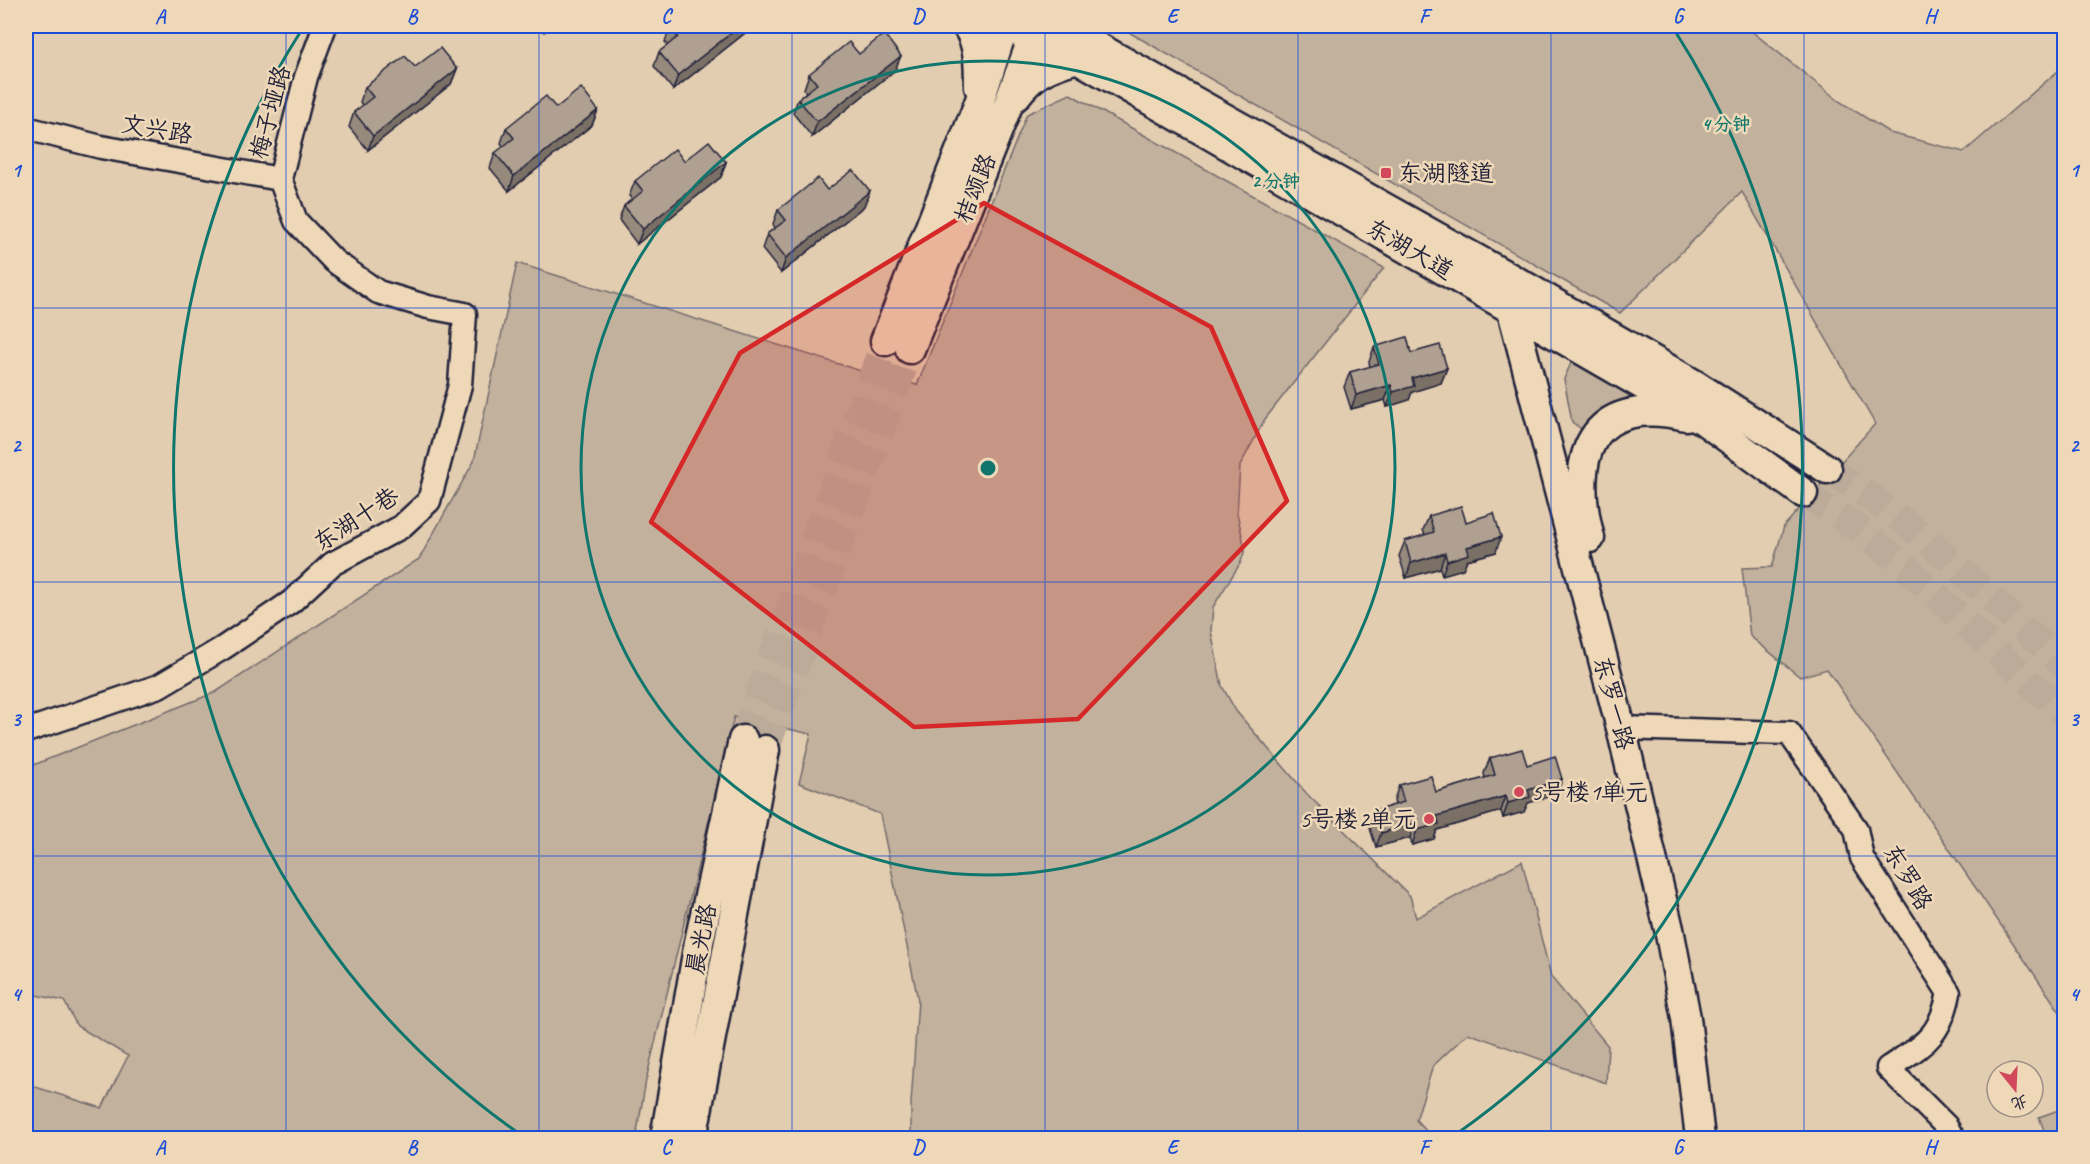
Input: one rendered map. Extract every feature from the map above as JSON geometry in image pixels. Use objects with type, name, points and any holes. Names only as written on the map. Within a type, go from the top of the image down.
[{"type":"main road","points":[[967,26],[973,34],[979,58],[979,103]]},
{"type":"main road","name":"桔颂路","points":[[1004,26],[897,345],[1008,105],[1034,31]]},
{"type":"main road","name":"东湖大道","points":[[1004,26],[1082,41],[1683,378],[1827,469]]},
{"type":"main road","name":"东湖大道","points":[[1060,26],[1511,307],[1703,420],[1803,493]]},
{"type":"main road","points":[[1008,105],[1030,77],[1048,67],[1082,41]]},
{"type":"main road","name":"东罗一路","points":[[1511,307],[1684,926],[1701,1017],[1716,1138]]},
{"type":"main road","name":"东罗一路","points":[[1700,1138],[1686,1018],[1676,963],[1630,728],[1581,506],[1586,450],[1600,428],[1630,413],[1651,410],[1703,420]]},
{"type":"main road","name":"晨光路","points":[[665,1138],[699,942],[754,745],[693,1138]]},
{"type":"street","name":"梅子垭路","points":[[280,179],[306,77],[325,26]]},
{"type":"street","name":"文兴路","points":[[26,128],[101,147],[280,179]]},
{"type":"street","name":"东湖十巷","points":[[26,731],[159,686],[223,648],[291,602],[332,564],[401,527],[429,501],[460,384],[465,314],[428,307],[378,292],[334,261],[296,221],[280,179]]},
{"type":"street","name":"东罗路","points":[[1630,728],[1789,733],[1856,829],[1862,858],[1949,993],[1944,1017],[1929,1041],[1888,1068],[1946,1126],[1953,1138]]},
{"type":"highlighted area","points":[[984,203],[1211,327],[1287,501],[1078,719],[914,727],[651,522],[740,353]]},
{"type":"shaded area","points":[[1118,26],[1745,26],[1839,101],[1890,133],[1964,152],[2064,66],[2064,1018],[1827,669],[1800,677],[1750,636],[1742,568],[1772,567],[1784,526],[1875,424],[1742,192],[1620,313]]},
{"type":"shaded area","points":[[1070,94],[1384,268],[1265,419],[1240,466],[1237,513],[1245,549],[1241,562],[1213,607],[1211,631],[1222,686],[1236,711],[1307,794],[1410,896],[1416,918],[1522,861],[1551,977],[1608,1046],[1606,1083],[1468,1033],[1433,1066],[1416,1120],[1433,1138],[911,1138],[918,1000],[880,814],[799,783],[811,734],[734,717],[646,1080],[636,1138],[26,1138],[26,1084],[102,1108],[128,1056],[77,1026],[64,1001],[26,993],[26,768],[216,692],[419,559],[474,461],[517,263],[861,371],[917,385],[1027,114]]},
{"type":"shaded area","points":[[1579,359],[1636,389],[1631,396],[1603,408],[1584,431],[1572,422],[1564,379],[1571,363]]},
{"type":"shaded area","points":[[2064,1108],[2064,1138],[2047,1138],[2040,1119],[2045,1119],[2045,1115]]},
{"type":"building","points":[[740,26],[678,75],[659,52],[678,37],[670,27]]},
{"type":"building","points":[[884,34],[901,56],[817,122],[798,99],[817,84],[809,74],[849,42],[859,54]]},
{"type":"building","points":[[440,48],[457,69],[373,136],[354,112],[373,97],[365,87],[405,56],[415,67]]},
{"type":"building","points":[[581,88],[598,110],[514,176],[495,153],[514,138],[506,128],[546,96],[556,108]]},
{"type":"building","points":[[709,141],[726,162],[643,229],[624,206],[643,191],[635,181],[675,149],[684,161]]},
{"type":"building","points":[[853,170],[870,191],[786,258],[767,234],[786,220],[778,210],[818,178],[827,190]]},
{"type":"building","points":[[1407,337],[1411,353],[1440,345],[1447,368],[1412,378],[1414,386],[1393,392],[1391,385],[1356,395],[1350,372],[1379,364],[1374,347]]},
{"type":"building","points":[[1461,506],[1466,522],[1494,513],[1501,537],[1467,547],[1469,554],[1447,561],[1445,553],[1411,563],[1405,541],[1434,532],[1429,516]]},
{"type":"building","points":[[1522,749],[1527,765],[1555,756],[1562,779],[1528,790],[1530,797],[1508,803],[1506,796],[1437,816],[1439,824],[1417,830],[1415,823],[1381,833],[1375,811],[1404,802],[1399,785],[1431,776],[1436,792],[1495,775],[1490,758]]},
{"type":"tunnel","points":[[743,740],[885,341]]},
{"type":"tunnel","points":[[765,750],[910,349]]},
{"type":"tunnel","points":[[1827,469],[1878,502],[1926,539],[2064,665]]},
{"type":"tunnel","points":[[1803,493],[1859,529],[1911,572],[2064,714]]},
{"type":"place","name":"东湖隧道","points":[[1386,173]]},
{"type":"place","name":"5号楼1单元","points":[[1519,792]]},
{"type":"place","name":"5号楼2单元","points":[[1429,819]]}]
